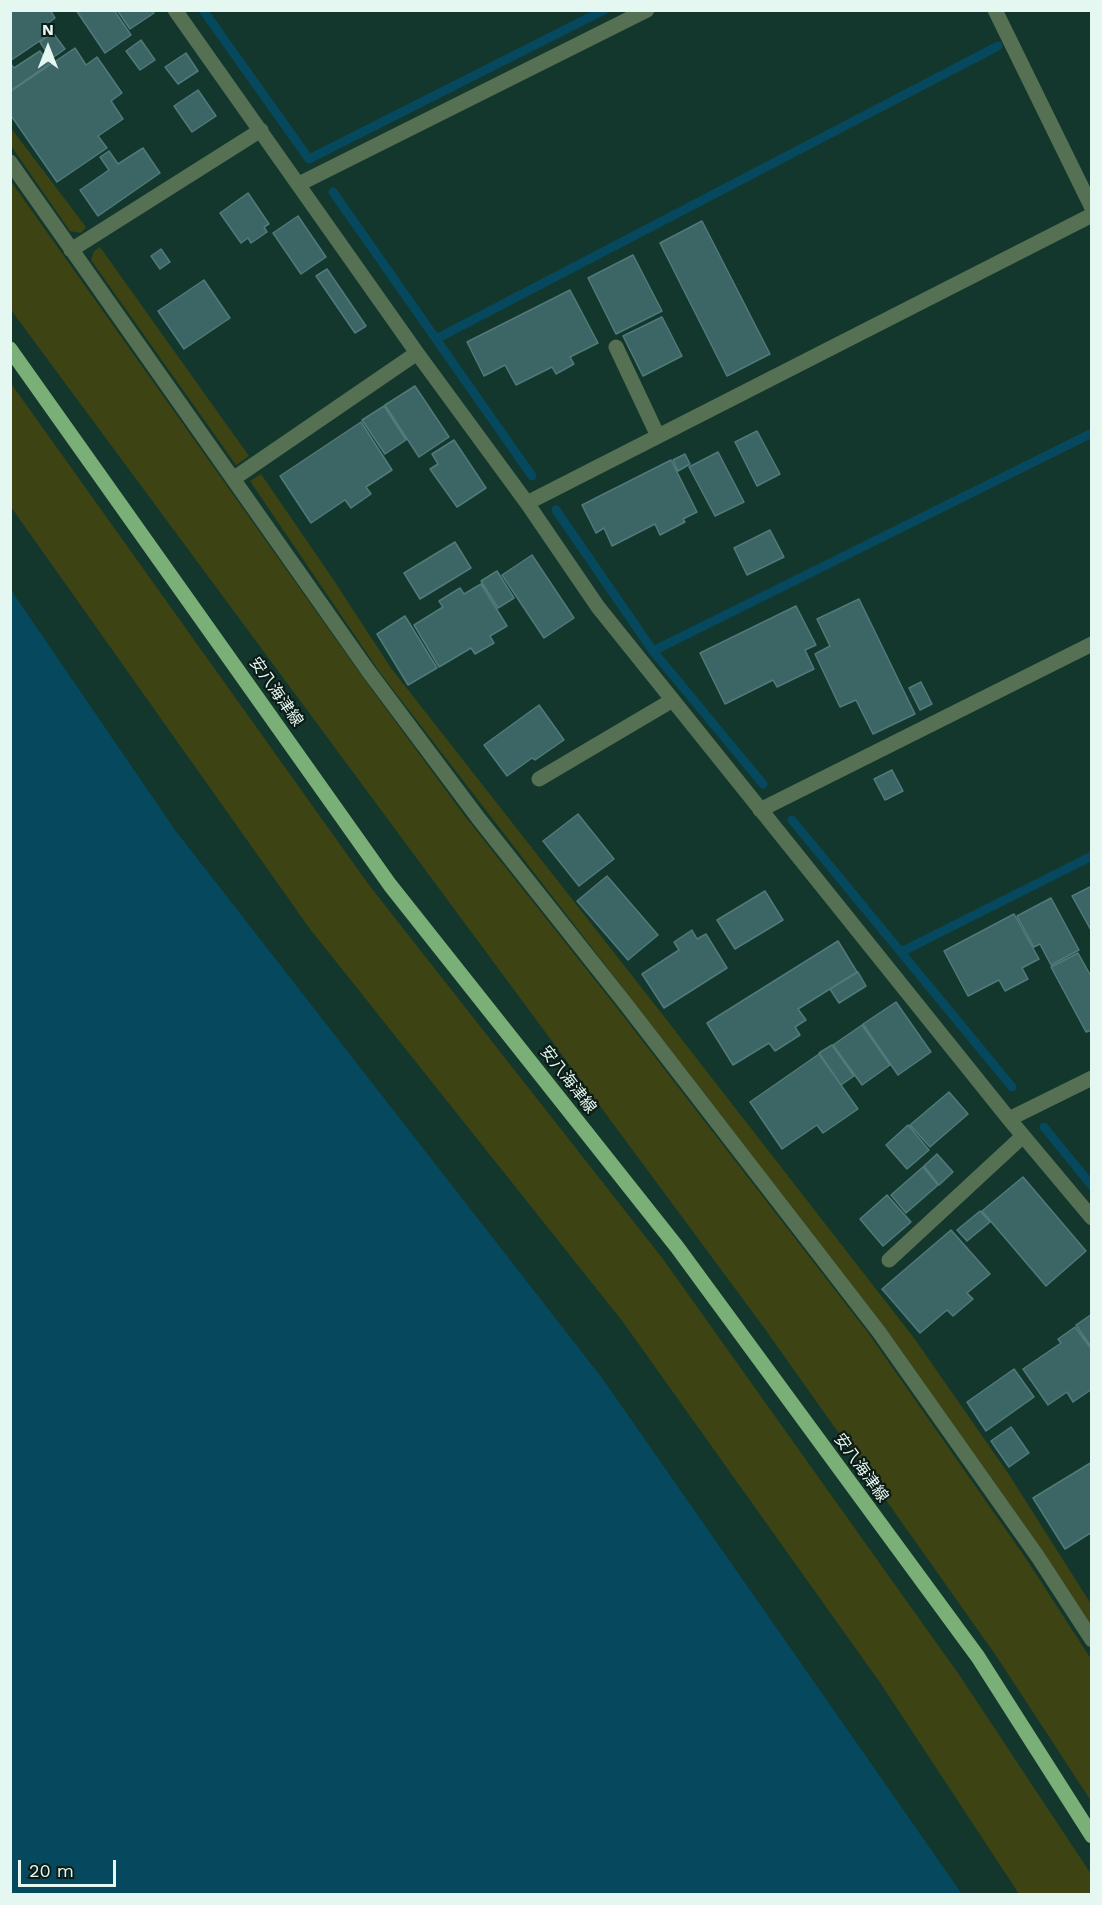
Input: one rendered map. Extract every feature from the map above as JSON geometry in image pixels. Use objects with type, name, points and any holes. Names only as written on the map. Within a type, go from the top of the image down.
[{"type":"main road","name":"安八海津線","points":[[10,349],[390,885],[677,1247],[978,1658],[1092,1836]]},
{"type":"street","points":[[175,10],[417,353],[527,503],[598,607],[671,701],[1009,1119],[1092,1218]]},
{"type":"street","points":[[299,184],[647,10]]},
{"type":"street","points":[[995,10],[1092,208]]},
{"type":"street","points":[[71,250],[261,130]]},
{"type":"street","points":[[10,162],[369,672],[479,819],[632,1012],[879,1332],[1038,1557],[1092,1640]]},
{"type":"street","points":[[527,503],[1092,216]]},
{"type":"street","points":[[616,347],[658,436]]},
{"type":"street","points":[[233,479],[417,353]]},
{"type":"street","points":[[760,810],[1092,644]]},
{"type":"street","points":[[539,779],[671,701]]},
{"type":"street","points":[[1009,1119],[1092,1078]]},
{"type":"street","points":[[888,1260],[1023,1136]]},
{"type":"green space","points":[[11,128],[86,227],[81,233],[70,231],[11,146]]},
{"type":"green space","points":[[10,180],[359,672],[464,815],[614,1004],[869,1334],[1027,1560],[1091,1659],[1091,1801],[997,1657],[765,1329],[11,310]]},
{"type":"green space","points":[[100,247],[249,456],[236,465],[91,260],[94,251]]},
{"type":"green space","points":[[10,382],[369,885],[663,1259],[960,1676],[1091,1874],[1091,1894],[1019,1894],[881,1684],[623,1322],[310,929],[11,507]]},
{"type":"green space","points":[[261,474],[391,668],[914,1338],[1008,1473],[1091,1604],[1091,1630],[1046,1556],[888,1332],[381,674],[250,481]]},
{"type":"water","points":[[11,590],[175,830],[602,1378],[962,1894],[11,1894]]},
{"type":"building","points":[[10,10],[50,10],[55,18],[47,24],[53,32],[10,61]]},
{"type":"building","points":[[76,10],[114,10],[131,35],[105,53]]},
{"type":"building","points":[[117,10],[152,10],[154,13],[130,29]]},
{"type":"building","points":[[53,33],[65,49],[51,59],[40,42]]},
{"type":"building","points":[[141,40],[155,60],[140,70],[126,51]]},
{"type":"building","points":[[75,48],[86,65],[97,57],[122,93],[111,101],[123,119],[98,136],[107,148],[57,182],[10,114],[10,92]]},
{"type":"building","points":[[40,51],[49,64],[10,91],[10,63],[14,68]]},
{"type":"building","points":[[186,53],[198,71],[178,84],[165,67]]},
{"type":"building","points":[[198,90],[216,116],[192,132],[174,106]]},
{"type":"building","points":[[143,148],[160,173],[98,216],[80,190],[109,170],[100,157],[109,151],[118,164]]},
{"type":"building","points":[[248,193],[269,224],[264,227],[267,232],[251,243],[248,238],[241,243],[220,213]]},
{"type":"building","points":[[298,216],[326,257],[301,274],[273,233]]},
{"type":"building","points":[[702,221],[770,354],[727,376],[660,243]]},
{"type":"building","points":[[161,249],[170,262],[160,269],[151,256]]},
{"type":"building","points":[[633,255],[662,311],[616,334],[588,278]]},
{"type":"building","points":[[327,269],[366,326],[355,333],[316,276]]},
{"type":"building","points":[[204,280],[230,318],[184,349],[158,311]]},
{"type":"building","points":[[570,290],[598,343],[570,357],[574,364],[556,374],[552,367],[516,385],[505,365],[484,376],[467,342]]},
{"type":"building","points":[[662,317],[682,356],[643,376],[623,336]]},
{"type":"building","points":[[415,386],[449,437],[419,457],[385,405]]},
{"type":"building","points":[[384,406],[406,440],[385,454],[362,420]]},
{"type":"building","points":[[361,422],[392,470],[366,487],[371,494],[351,508],[345,500],[311,523],[280,476]]},
{"type":"building","points":[[757,431],[780,474],[757,486],[735,442]]},
{"type":"building","points":[[454,440],[486,488],[457,507],[430,469],[438,464],[432,454]]},
{"type":"building","points":[[718,452],[744,502],[715,516],[689,467]]},
{"type":"building","points":[[685,454],[690,464],[678,471],[673,460]]},
{"type":"building","points":[[671,460],[697,512],[683,519],[685,522],[660,535],[655,524],[612,546],[604,528],[596,533],[582,505]]},
{"type":"building","points":[[770,530],[784,557],[747,575],[734,548]]},
{"type":"building","points":[[455,542],[471,568],[420,599],[404,573]]},
{"type":"building","points":[[532,555],[574,618],[544,638],[502,575]]},
{"type":"building","points":[[497,571],[514,598],[498,608],[481,581]]},
{"type":"building","points":[[481,584],[507,626],[490,636],[494,643],[475,654],[471,648],[439,667],[414,625],[443,607],[439,601],[460,588],[464,594]]},
{"type":"building","points":[[859,599],[915,714],[873,734],[856,700],[840,707],[815,654],[830,646],[817,619]]},
{"type":"building","points":[[796,606],[816,645],[805,650],[814,669],[777,687],[773,680],[725,704],[700,653]]},
{"type":"building","points":[[405,616],[437,668],[408,685],[377,634]]},
{"type":"building","points":[[921,682],[932,704],[920,710],[909,688]]},
{"type":"building","points":[[539,705],[564,740],[535,760],[532,758],[507,776],[484,745]]},
{"type":"building","points":[[892,770],[903,791],[885,800],[874,779]]},
{"type":"building","points":[[578,814],[614,859],[579,886],[543,841]]},
{"type":"building","points":[[607,876],[658,935],[628,960],[577,901]]},
{"type":"building","points":[[1092,886],[1092,932],[1072,896]]},
{"type":"building","points":[[765,891],[783,920],[735,949],[717,920]]},
{"type":"building","points":[[1051,898],[1079,950],[1051,965],[1040,944],[1034,947],[1017,916]]},
{"type":"building","points":[[1014,914],[1039,959],[1022,968],[1028,979],[1005,991],[999,980],[968,996],[944,951]]},
{"type":"building","points":[[692,930],[697,939],[706,934],[727,968],[664,1008],[642,974],[679,950],[674,942]]},
{"type":"building","points":[[838,941],[857,972],[798,1009],[806,1020],[795,1027],[800,1035],[775,1051],[769,1043],[733,1065],[707,1023]]},
{"type":"building","points":[[1078,953],[1092,978],[1092,1030],[1086,1032],[1051,967]]},
{"type":"building","points":[[858,972],[866,986],[839,1003],[830,989]]},
{"type":"building","points":[[896,1002],[931,1052],[898,1075],[863,1024]]},
{"type":"building","points":[[862,1025],[890,1065],[862,1085],[833,1045]]},
{"type":"building","points":[[832,1045],[854,1076],[841,1085],[819,1053]]},
{"type":"building","points":[[819,1054],[858,1109],[823,1133],[817,1125],[782,1149],[750,1102]]},
{"type":"building","points":[[949,1092],[968,1114],[930,1147],[910,1125]]},
{"type":"building","points":[[908,1125],[929,1150],[907,1169],[886,1145]]},
{"type":"building","points":[[937,1154],[953,1172],[939,1185],[924,1166]]},
{"type":"building","points":[[923,1167],[938,1185],[906,1213],[891,1195]]},
{"type":"building","points":[[1023,1177],[1086,1251],[1046,1286],[982,1211]]},
{"type":"building","points":[[887,1195],[911,1222],[883,1246],[860,1219]]},
{"type":"building","points":[[980,1211],[990,1222],[967,1241],[957,1230]]},
{"type":"building","points":[[951,1230],[990,1274],[967,1293],[973,1299],[953,1316],[947,1310],[920,1333],[882,1289]]},
{"type":"building","points":[[1092,1314],[1092,1348],[1076,1325]]},
{"type":"building","points":[[1075,1327],[1092,1350],[1092,1389],[1073,1402],[1067,1392],[1048,1405],[1023,1369],[1061,1343],[1058,1339]]},
{"type":"building","points":[[1014,1369],[1034,1397],[986,1431],[967,1402]]},
{"type":"building","points":[[1011,1427],[1029,1453],[1009,1467],[991,1441]]},
{"type":"building","points":[[1092,1462],[1092,1532],[1065,1549],[1033,1498]]},
{"type":"waterway","points":[[203,10],[309,159],[604,10]]},
{"type":"waterway","points":[[436,339],[998,46]]},
{"type":"waterway","points":[[333,192],[532,476]]},
{"type":"waterway","points":[[653,651],[1092,433]]},
{"type":"waterway","points":[[556,510],[653,651],[763,784]]},
{"type":"waterway","points":[[792,820],[1012,1087]]},
{"type":"waterway","points":[[901,952],[1092,856]]},
{"type":"waterway","points":[[1044,1127],[1092,1186]]}]
